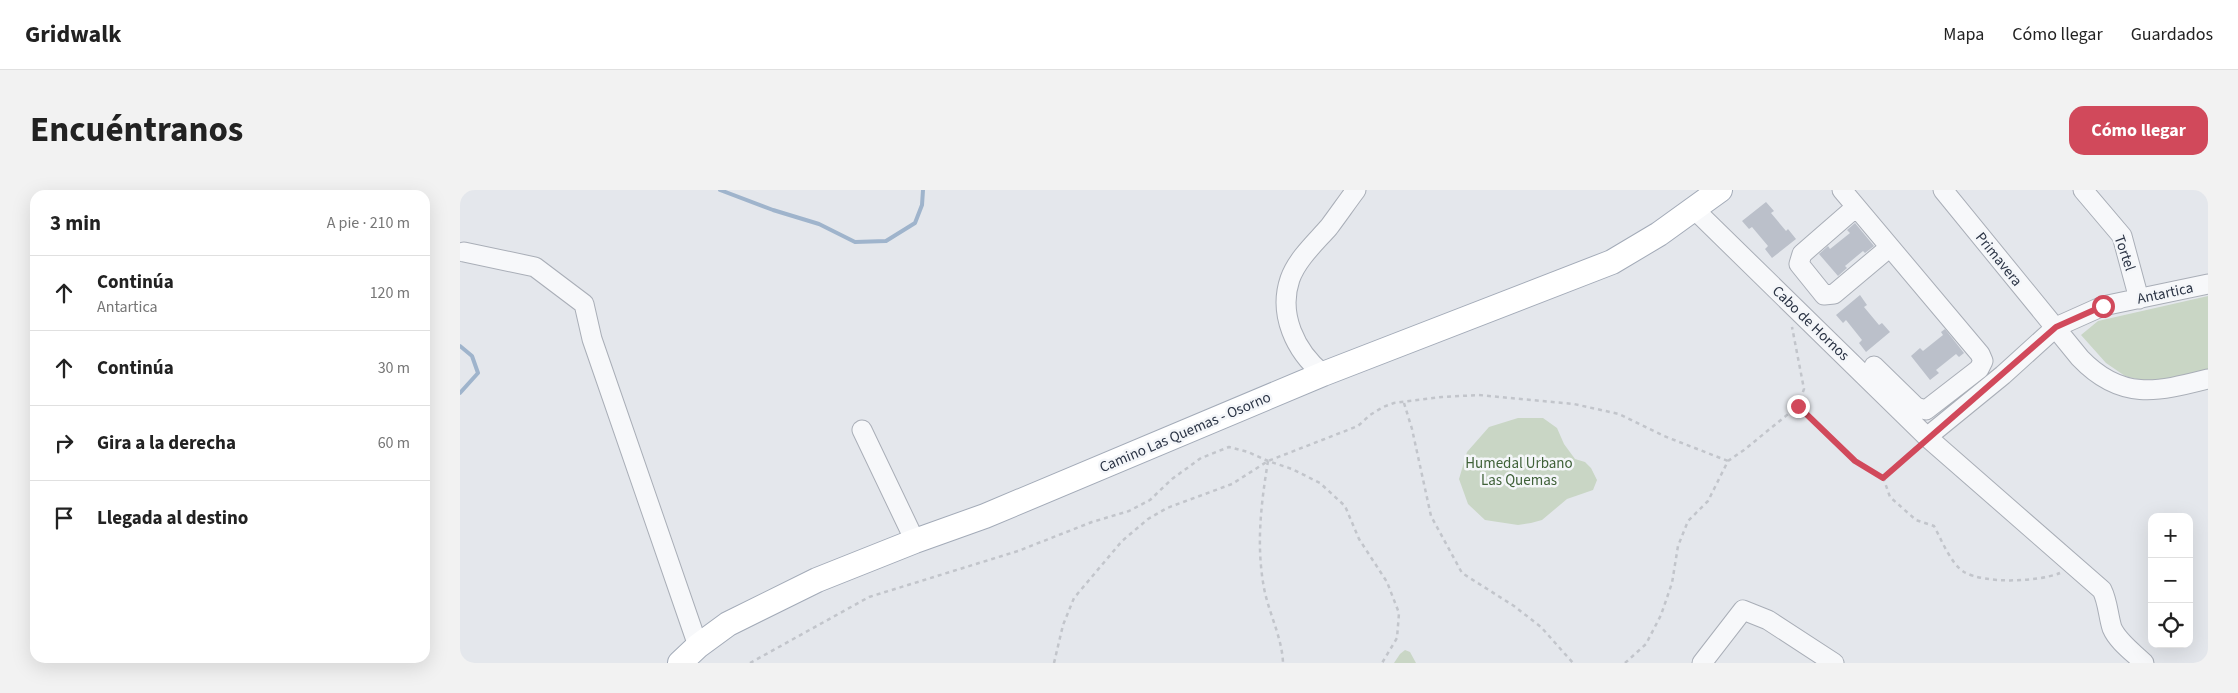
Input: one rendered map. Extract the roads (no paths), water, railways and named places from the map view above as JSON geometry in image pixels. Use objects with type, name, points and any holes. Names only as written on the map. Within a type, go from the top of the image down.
[{"type":"main road","name":"Camino Las Quemas - Osorno","points":[[680,663],[697,654],[728,624],[818,580],[915,541],[985,516],[1322,374],[1612,262],[1659,234],[1720,190]]},
{"type":"street","points":[[1322,374],[1301,351],[1292,332],[1287,310],[1290,277],[1306,253],[1356,190]]},
{"type":"street","points":[[1842,190],[1980,354],[1983,361],[1979,369],[1926,410],[1916,408],[1874,366]]},
{"type":"street","name":"Primavera","points":[[1943,190],[2088,366],[2102,377],[2117,384],[2155,391],[2208,380]]},
{"type":"street","name":"Tortel","points":[[2083,190],[2122,236],[2139,299]]},
{"type":"street","points":[[1856,207],[1802,254],[1799,264],[1810,279],[1824,294],[1834,294],[1890,248]]},
{"type":"street","name":"Cabo de Hornos","points":[[1694,209],[1927,437],[2102,590],[2113,630],[2118,638],[2144,663]]},
{"type":"street","points":[[464,252],[535,267],[584,304],[592,339],[697,654]]},
{"type":"street","points":[[1787,300],[1810,279]]},
{"type":"street","name":"Antartica","points":[[1927,437],[2003,375],[2056,327],[2103,306],[2208,284]]},
{"type":"street","points":[[862,430],[915,541]]},
{"type":"street","points":[[1702,663],[1743,610],[1768,620],[1834,663]]},
{"type":"waterway","points":[[720,190],[773,210],[819,224],[855,242],[886,241],[915,223],[922,205],[923,190]]},
{"type":"waterway","points":[[460,346],[472,356],[478,373],[460,393]]},
{"type":"park label","name":"Humedal Urbano Las Quemas","points":[[1519,472]]}]
